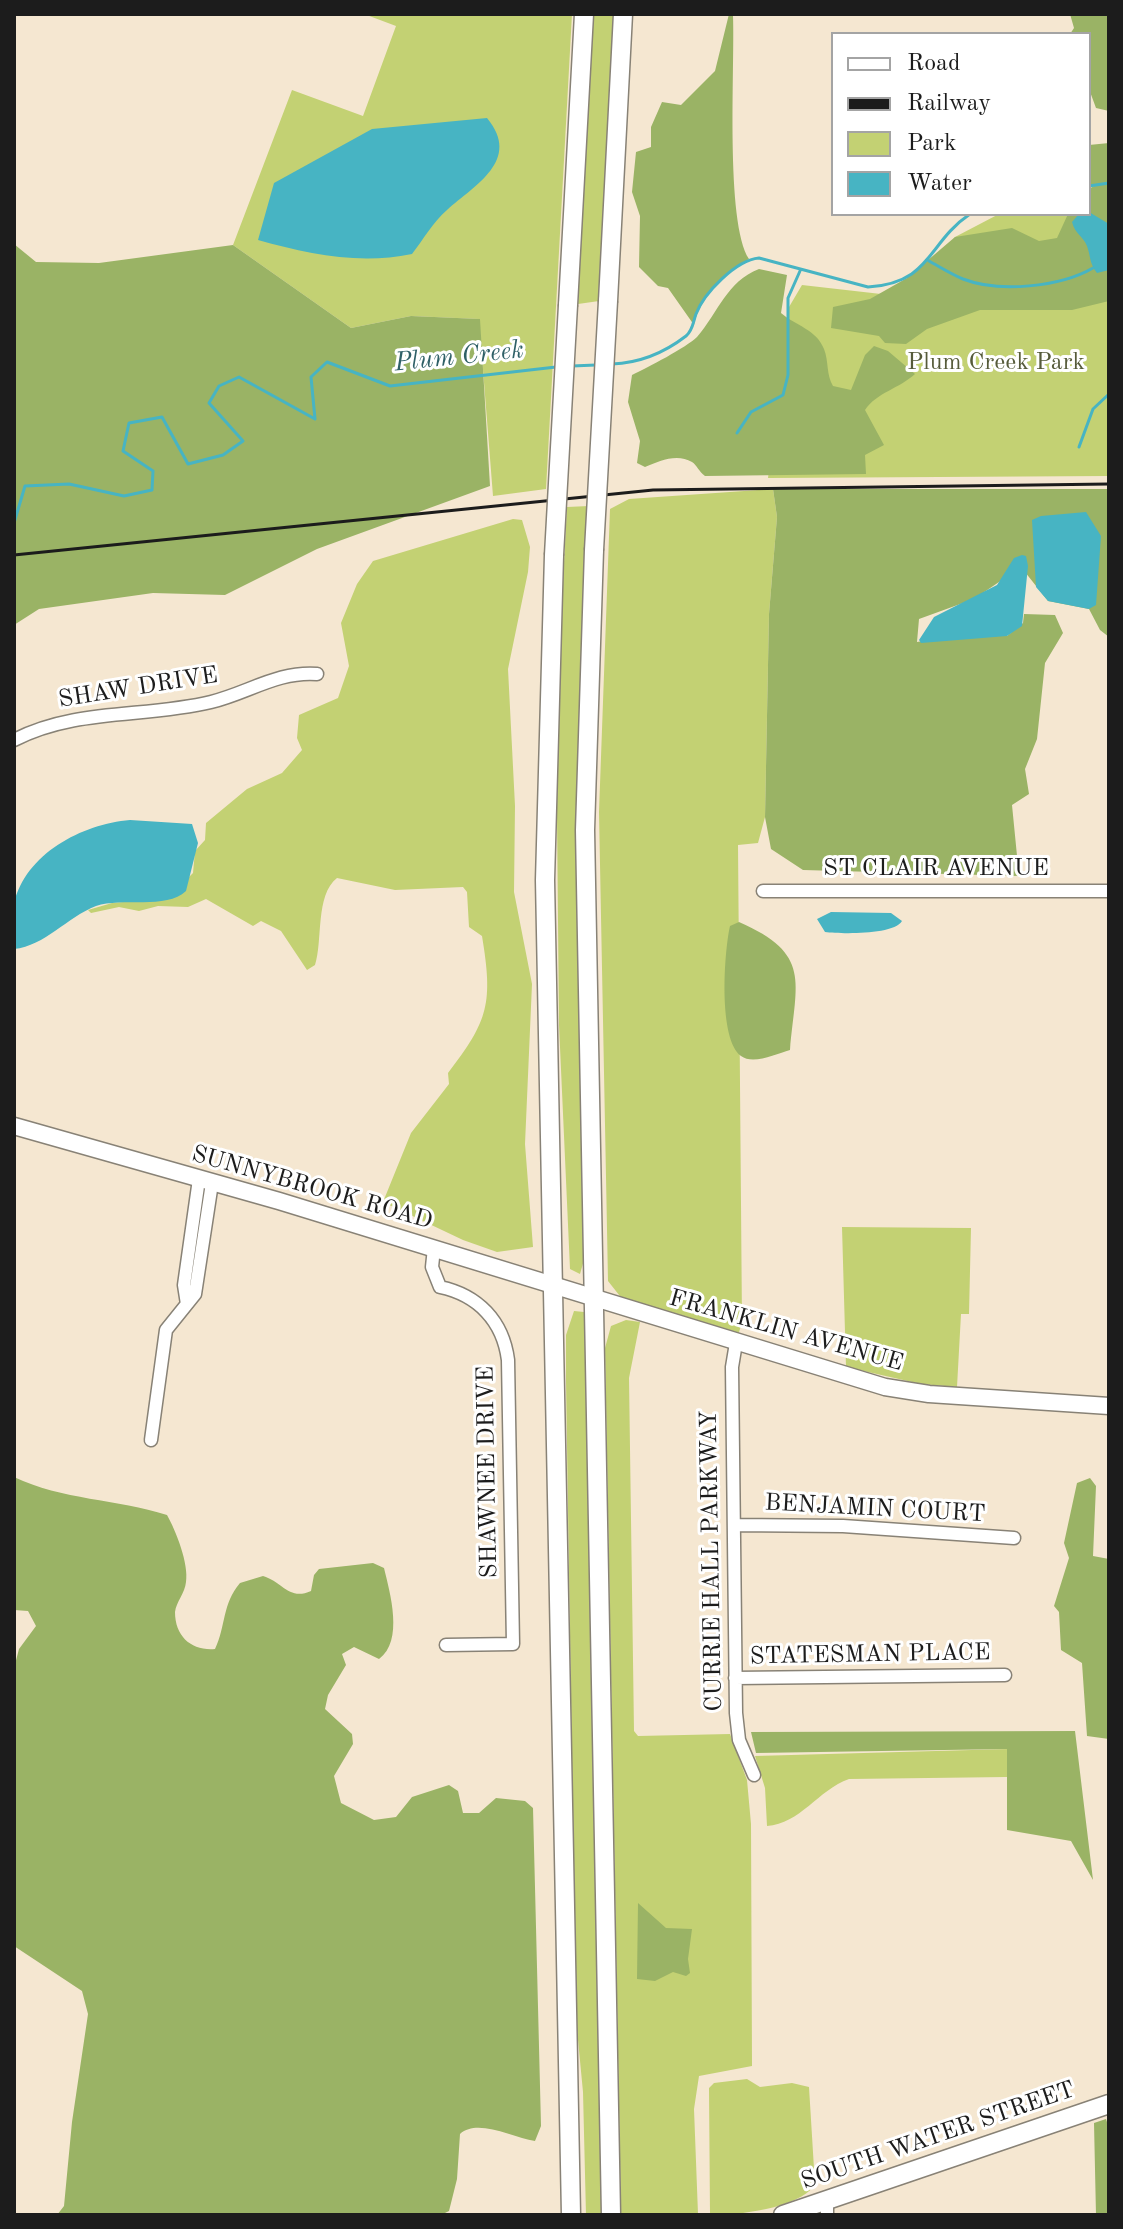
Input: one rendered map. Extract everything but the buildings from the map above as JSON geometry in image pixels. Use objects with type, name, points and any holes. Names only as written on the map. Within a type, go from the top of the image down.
[{"type":"main road","points":[[571,2215],[545,880],[554,555],[584,14]]},
{"type":"main road","points":[[611,2215],[585,830],[594,550],[623,14]]},
{"type":"main road","name":"SOUTH WATER STREET","points":[[783,2215],[827,2207],[1109,2104]]},
{"type":"street","name":"SHAW DRIVE","points":[[14,740],[74,719],[200,704],[287,675],[317,674]]},
{"type":"street","name":"ST CLAIR AVENUE","points":[[763,891],[1109,891]]},
{"type":"street","name":"SUNNYBROOK ROAD","points":[[14,1126],[434,1248],[596,1299]]},
{"type":"street","points":[[151,1440],[166,1330],[187,1304],[184,1285],[206,1181]]},
{"type":"street","name":"SHAWNEE DRIVE","points":[[434,1248],[433,1273],[440,1287],[465,1294],[477,1302],[497,1324],[506,1345],[513,1644],[446,1645]]},
{"type":"street","name":"FRANKLIN AVENUE","points":[[596,1299],[903,1391],[1109,1406]]},
{"type":"street","name":"CURRIE HALL PARKWAY","points":[[736,1343],[732,1367],[737,1730],[754,1775]]},
{"type":"street","name":"BENJAMIN COURT","points":[[734,1525],[840,1526],[1014,1538]]},
{"type":"street","name":"STATESMAN PLACE","points":[[735,1678],[1005,1675]]},
{"type":"green space","points":[[364,14],[572,14],[546,489],[493,496],[479,319],[411,316],[351,328],[233,245],[292,90],[363,116],[396,26]]},
{"type":"green space","points":[[592,14],[615,14],[599,301],[578,304]]},
{"type":"green space","points":[[729,14],[733,16],[734,179],[742,240],[749,259],[715,287],[701,305],[694,325],[668,288],[658,286],[639,267],[640,216],[632,192],[636,152],[651,147],[651,127],[662,102],[681,105],[715,71]]},
{"type":"green space","points":[[1070,14],[1109,14],[1109,111],[1096,108],[1091,94],[1091,32],[1071,32],[1074,28]]},
{"type":"green space","points":[[1109,143],[1109,301],[1072,310],[980,310],[927,329],[906,344],[885,343],[879,336],[831,328],[833,307],[870,299],[907,278],[955,237],[1012,228],[1039,241],[1057,238],[1067,216],[1091,216],[1091,188],[1094,186],[1091,186],[1091,145]]},
{"type":"green space","name":"Plum Creek Park","points":[[1109,197],[1109,476],[768,478],[789,307],[802,285],[881,294],[925,275],[955,237],[995,216],[1091,216],[1091,212]]},
{"type":"green space","points":[[14,244],[36,262],[99,263],[233,245],[351,328],[411,316],[480,319],[490,486],[317,549],[225,595],[153,593],[39,609],[14,625]]},
{"type":"green space","points":[[759,269],[787,275],[781,313],[811,332],[820,342],[833,386],[851,390],[865,355],[874,346],[888,351],[915,374],[875,399],[865,410],[884,445],[865,455],[866,474],[705,476],[686,459],[668,459],[645,467],[637,463],[640,441],[628,402],[632,375],[697,337],[731,289]]},
{"type":"green space","points":[[773,489],[777,517],[769,614],[765,817],[758,843],[738,845],[742,1323],[738,1335],[623,1300],[608,1281],[599,812],[610,509],[629,499]]},
{"type":"green space","points":[[773,489],[1109,489],[1109,637],[1100,630],[1089,609],[1048,601],[1021,567],[974,599],[919,619],[917,642],[963,634],[1007,636],[1023,623],[1024,614],[1055,615],[1063,633],[1045,663],[1037,739],[1025,769],[1029,794],[1012,805],[1019,876],[803,870],[771,849],[765,817],[769,614],[777,517]]},
{"type":"green space","points":[[589,506],[584,1260],[580,1274],[570,1269],[559,1025],[556,711],[567,507]]},
{"type":"green space","points":[[513,519],[522,520],[530,547],[528,572],[508,669],[515,806],[514,892],[532,984],[525,1144],[533,1247],[497,1252],[463,1240],[383,1202],[411,1133],[449,1084],[448,1073],[472,1039],[484,1010],[487,978],[482,936],[469,927],[467,892],[463,887],[395,890],[337,878],[325,895],[315,965],[307,970],[281,931],[261,921],[253,926],[206,899],[188,907],[158,906],[139,911],[119,907],[91,913],[88,910],[112,903],[168,898],[193,873],[195,851],[205,840],[206,823],[247,789],[282,773],[302,750],[297,738],[299,715],[338,698],[349,666],[341,623],[357,584],[373,561]]},
{"type":"green space","points":[[739,922],[779,946],[789,958],[794,972],[796,988],[790,1050],[758,1059],[741,1056],[734,1047],[726,1014],[728,938],[730,926]]},
{"type":"green space","points":[[842,1227],[971,1228],[969,1314],[961,1314],[957,1387],[921,1384],[846,1367]]},
{"type":"green space","points":[[574,1311],[584,1312],[592,1497],[604,2215],[586,2215],[583,2092],[576,2019],[566,1381],[566,1335]]},
{"type":"green space","points":[[626,1320],[640,1322],[629,1378],[634,1731],[638,1736],[730,1734],[747,1780],[751,1824],[752,2066],[699,2076],[694,2109],[698,2214],[695,2215],[621,2215],[605,1348],[611,1326]]},
{"type":"green space","points":[[14,1477],[70,1495],[167,1515],[186,1566],[185,1586],[175,1612],[176,1621],[186,1641],[199,1648],[215,1649],[230,1599],[240,1583],[263,1576],[297,1594],[311,1591],[314,1575],[319,1569],[373,1563],[384,1568],[393,1616],[387,1651],[379,1659],[354,1647],[342,1654],[346,1665],[328,1695],[325,1709],[352,1734],[353,1744],[334,1776],[341,1803],[374,1820],[396,1817],[412,1797],[449,1785],[458,1791],[463,1813],[479,1813],[496,1798],[525,1801],[533,1808],[541,2126],[535,2141],[486,2128],[460,2134],[457,2179],[449,2211],[441,2215],[57,2215],[64,2206],[72,2122],[88,2014],[82,1991],[14,1946],[14,1668],[19,1649],[36,1626],[28,1611],[14,1610]]},
{"type":"green space","points":[[1090,1478],[1096,1486],[1093,1556],[1109,1559],[1109,1739],[1087,1736],[1082,1663],[1061,1650],[1059,1612],[1054,1606],[1069,1558],[1064,1543],[1077,1483]]},
{"type":"green space","points":[[1075,1731],[1093,1880],[1071,1841],[1007,1830],[1007,1749],[756,1753],[751,1732]]},
{"type":"green space","points":[[1008,1749],[1007,1777],[849,1779],[789,1819],[767,1826],[765,1788],[755,1756]]},
{"type":"green space","points":[[638,1903],[666,1928],[692,1929],[688,1959],[690,1973],[686,1976],[673,1972],[655,1981],[637,1979]]},
{"type":"green space","points":[[747,2079],[760,2087],[792,2083],[809,2087],[815,2185],[795,2200],[781,2205],[751,2212],[710,2215],[709,2088],[714,2083]]},
{"type":"green space","points":[[1106,2119],[1109,2128],[1109,2215],[1096,2215],[1094,2123]]},
{"type":"water","points":[[487,118],[496,133],[499,147],[491,170],[437,220],[412,254],[353,258],[296,250],[258,240],[274,183],[372,129]]},
{"type":"water","points":[[1091,213],[1109,224],[1109,270],[1097,273],[1085,243],[1072,222],[1077,216],[1091,216]]},
{"type":"water","points":[[1086,512],[1101,536],[1096,605],[1089,609],[1048,601],[1036,587],[1032,520],[1041,516]]},
{"type":"water","points":[[1026,556],[1028,566],[1022,626],[1007,636],[921,643],[919,640],[934,617],[997,585],[1014,558]]},
{"type":"water","points":[[130,820],[192,824],[198,843],[186,891],[177,897],[156,902],[96,906],[36,943],[14,949],[14,904],[30,870],[58,845],[75,835]]},
{"type":"water","points":[[831,912],[891,913],[902,921],[897,926],[878,931],[825,932],[817,919]]},
{"type":"waterway","name":"Plum Creek","points":[[1091,186],[1109,183]]},
{"type":"waterway","name":"Plum Creek","points":[[612,364],[651,356],[686,336],[700,306],[713,288],[731,271],[750,260],[759,258],[868,287],[889,284],[917,270],[967,216]]},
{"type":"waterway","points":[[929,261],[963,279],[1011,287],[1047,284],[1093,268]]},
{"type":"waterway","points":[[737,433],[751,412],[783,395],[788,375],[788,298],[800,271]]},
{"type":"waterway","name":"Plum Creek","points":[[14,523],[25,486],[69,484],[124,496],[152,490],[153,471],[123,451],[129,423],[162,417],[188,464],[223,455],[243,441],[209,403],[219,386],[239,377],[315,419],[311,377],[327,362],[390,386],[556,367]]},
{"type":"waterway","name":"Plum Creek","points":[[572,366],[596,365]]},
{"type":"waterway","points":[[1079,447],[1093,409],[1109,394]]},
{"type":"railway","points":[[14,555],[653,490],[1109,484]]}]
